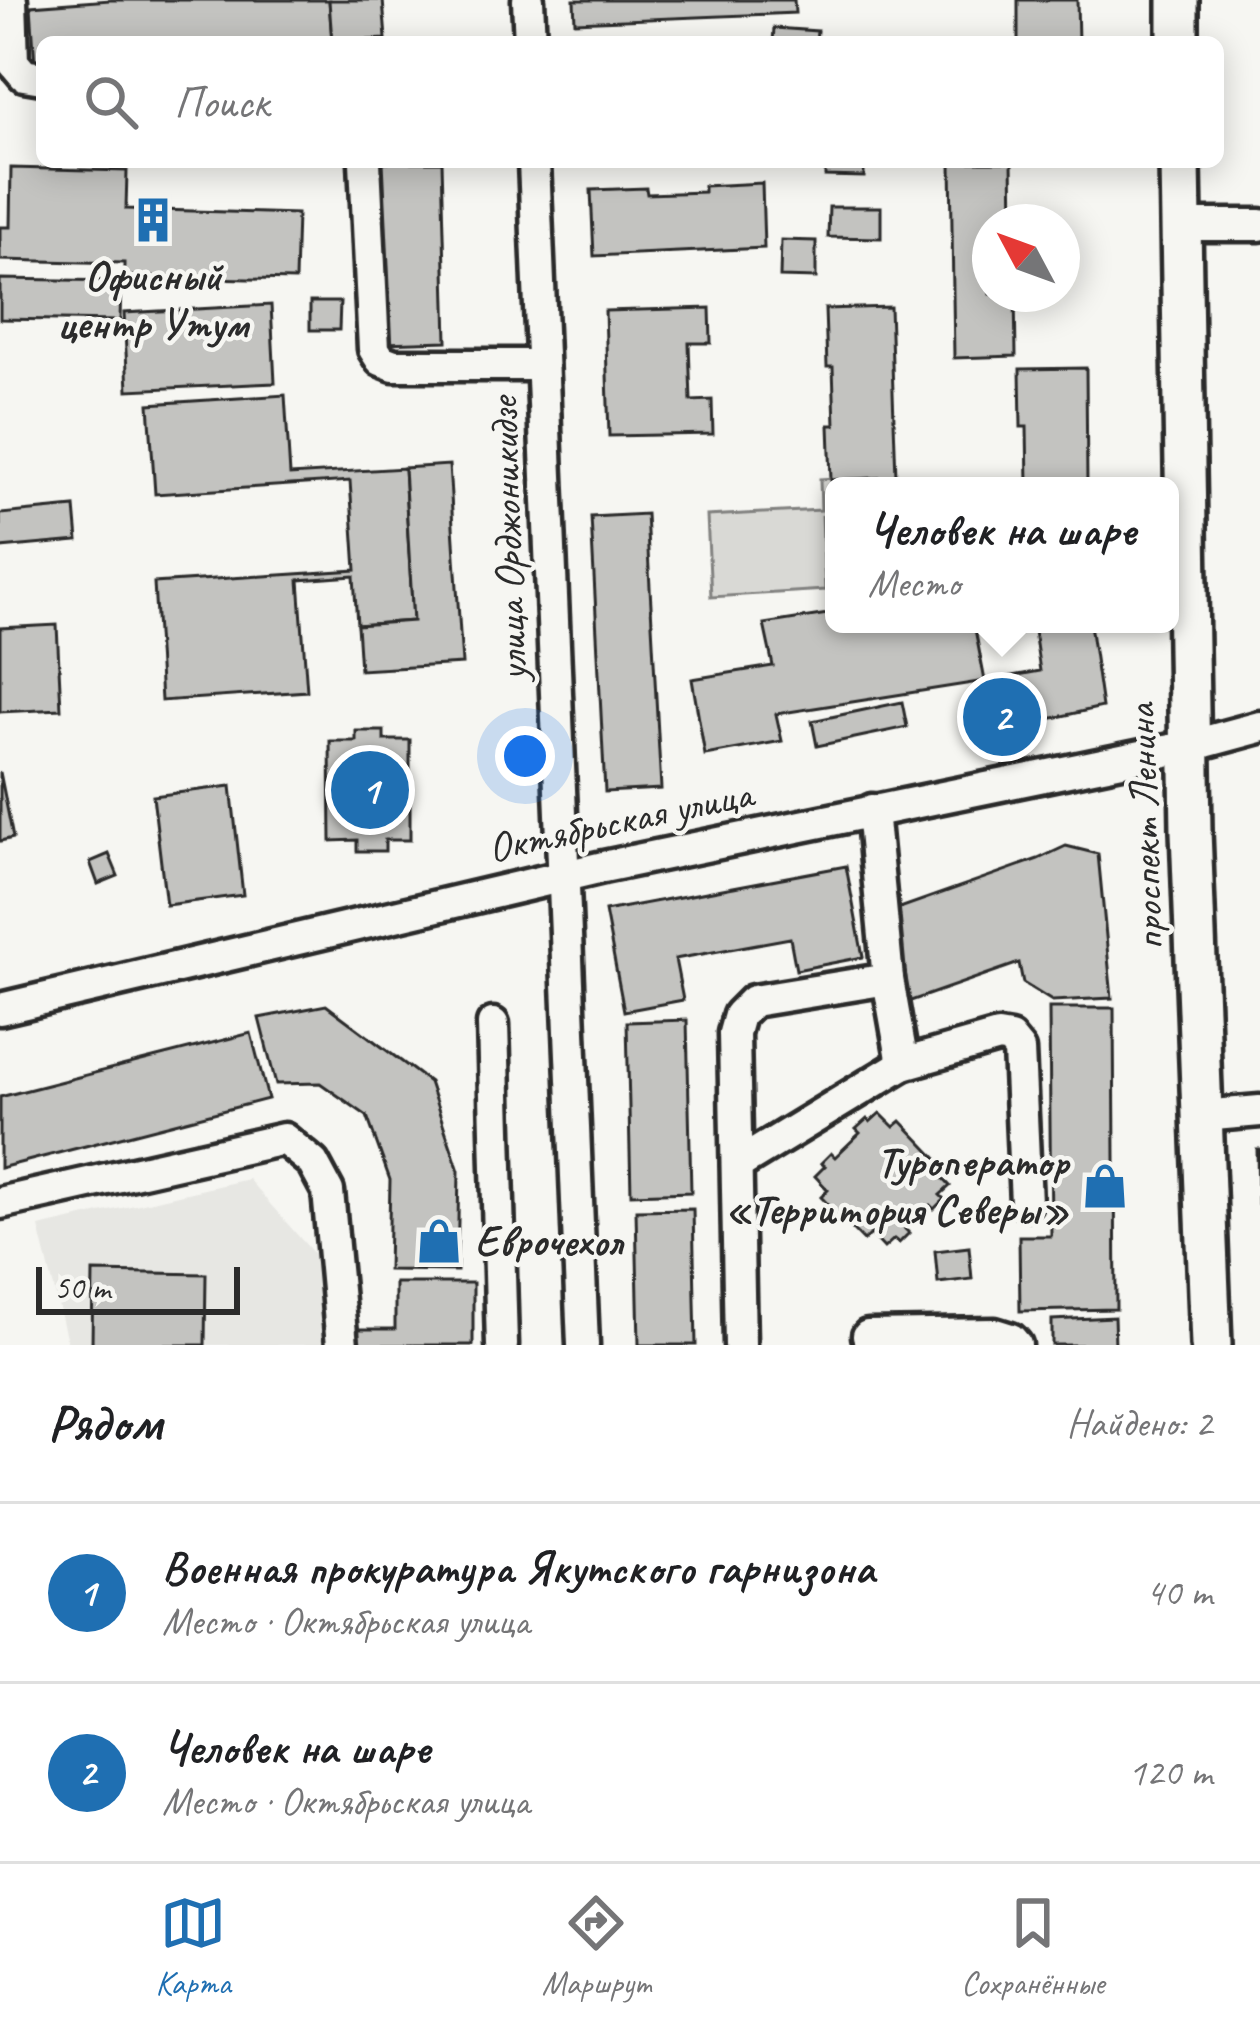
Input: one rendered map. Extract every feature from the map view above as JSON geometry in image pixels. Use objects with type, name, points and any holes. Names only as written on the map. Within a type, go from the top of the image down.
[{"type":"main road","points":[[1178,0],[1178,36]]},
{"type":"main road","name":"проспект Ленина","points":[[1180,168],[1190,746],[1211,1345]]},
{"type":"street","points":[[11,0],[13,62],[24,75],[36,77]]},
{"type":"street","points":[[528,0],[530,36]]},
{"type":"street","points":[[365,168],[374,349],[381,360],[394,365],[542,365]]},
{"type":"street","name":"улица Орджоникидзе","points":[[534,168],[583,1345]]},
{"type":"street","points":[[1181,225],[1260,225]]},
{"type":"street","name":"Октябрьская улица","points":[[0,1009],[505,889],[1190,746],[1260,727]]},
{"type":"street","points":[[872,810],[888,979],[903,1064]]},
{"type":"street","points":[[740,1345],[734,1033],[739,1015],[753,1001],[888,979]]},
{"type":"street","points":[[493,1024],[502,1345]]},
{"type":"street","points":[[737,1165],[903,1064],[998,1037],[1010,1040],[1018,1050],[1026,1203]]},
{"type":"street","points":[[1202,1116],[1260,1111]]},
{"type":"street","points":[[0,1203],[284,1139],[314,1163],[328,1191],[342,1345]]},
{"type":"street","points":[[868,1336],[995,1334],[1016,1345]]},
{"type":"shaded area","points":[[820,479],[825,479],[825,590],[711,597],[707,516],[821,510]]},
{"type":"shaded area","points":[[248,1179],[323,1264],[322,1345],[68,1345],[39,1227]]},
{"type":"building","points":[[110,0],[329,0],[332,36],[36,36],[35,65],[31,6]]},
{"type":"building","points":[[329,0],[383,0],[386,36],[332,36]]},
{"type":"building","points":[[574,0],[794,0],[795,13],[575,22]]},
{"type":"building","points":[[1018,0],[1077,0],[1078,36],[1018,36]]},
{"type":"building","points":[[774,28],[817,31],[817,36],[773,36]]},
{"type":"building","name":"Офисный центр Утум","points":[[11,168],[127,171],[126,209],[297,214],[295,280],[124,276],[124,263],[0,260],[0,227],[10,227]]},
{"type":"building","points":[[379,168],[442,168],[447,341],[383,343]]},
{"type":"building","points":[[825,168],[864,168],[864,177],[825,176]]},
{"type":"building","points":[[951,168],[1012,168],[1013,204],[972,204],[972,312],[1015,312],[1016,356],[954,358]]},
{"type":"building","points":[[762,183],[764,248],[594,256],[591,190],[704,192],[704,186]]},
{"type":"building","points":[[829,207],[881,207],[881,238],[828,237]]},
{"type":"building","points":[[781,240],[816,241],[816,278],[780,277]]},
{"type":"building","points":[[0,279],[121,281],[120,321],[0,319]]},
{"type":"building","points":[[310,302],[340,302],[339,330],[310,330]]},
{"type":"building","points":[[271,305],[275,383],[128,390],[124,313]]},
{"type":"building","points":[[890,307],[896,477],[831,477],[833,367],[827,367],[825,309]]},
{"type":"building","points":[[710,308],[711,343],[689,343],[691,401],[712,400],[713,434],[609,436],[605,311]]},
{"type":"building","points":[[1086,368],[1087,477],[1028,477],[1020,369]]},
{"type":"building","points":[[285,395],[290,475],[404,468],[413,621],[357,625],[354,576],[299,580],[307,691],[161,701],[154,583],[356,570],[350,481],[155,494],[149,404]]},
{"type":"building","points":[[449,465],[462,664],[360,670],[357,625],[413,621],[404,468]]},
{"type":"building","points":[[75,507],[78,541],[0,548],[0,514]]},
{"type":"building","points":[[646,514],[661,789],[605,792],[591,517]]},
{"type":"building","points":[[825,614],[825,633],[976,633],[985,681],[776,714],[782,741],[705,755],[692,679],[773,666],[764,624]]},
{"type":"building","points":[[57,625],[61,709],[0,712],[0,628]]},
{"type":"building","points":[[1034,633],[1091,633],[1102,707],[1000,730],[985,681],[1040,671]]},
{"type":"building","points":[[902,702],[907,727],[817,746],[812,721]]},
{"type":"building","points":[[356,731],[384,731],[384,740],[410,740],[410,840],[385,840],[385,851],[357,851],[357,840],[331,841],[330,741],[356,741]]},
{"type":"building","points":[[0,772],[13,838],[0,841]]},
{"type":"building","points":[[231,786],[243,895],[166,905],[153,796]]},
{"type":"building","points":[[1066,846],[1098,854],[1112,998],[1052,1001],[1023,983],[1019,963],[908,1002],[897,909]]},
{"type":"building","points":[[109,854],[118,876],[98,884],[90,862]]},
{"type":"building","points":[[846,866],[863,957],[796,970],[790,938],[675,959],[683,1000],[624,1011],[605,911]]},
{"type":"building","points":[[326,1005],[429,1082],[459,1171],[457,1271],[388,1270],[390,1180],[367,1116],[320,1083],[276,1084],[259,1018]]},
{"type":"building","points":[[1049,1008],[1114,1008],[1116,1309],[1020,1311],[1019,1236],[1051,1236]]},
{"type":"building","points":[[687,1020],[691,1192],[631,1194],[627,1022]]},
{"type":"building","points":[[251,1033],[268,1099],[0,1168],[0,1097]]},
{"type":"building","points":[[880,1113],[894,1127],[901,1121],[943,1165],[936,1171],[950,1186],[934,1209],[930,1205],[905,1229],[909,1233],[899,1243],[894,1239],[884,1248],[871,1234],[864,1241],[821,1197],[828,1190],[815,1176],[831,1153],[835,1157],[860,1133],[856,1129]]},
{"type":"building","points":[[693,1209],[696,1345],[639,1345],[636,1210]]},
{"type":"building","points":[[969,1247],[972,1279],[938,1283],[935,1251]]},
{"type":"building","points":[[93,1272],[206,1274],[205,1345],[92,1345]]},
{"type":"building","points":[[395,1283],[473,1283],[473,1345],[351,1345],[351,1329],[395,1329]]},
{"type":"building","points":[[1114,1317],[1115,1345],[1052,1345],[1052,1320]]},
{"type":"place","name":"Офисный центр Утум","points":[[153,220]]},
{"type":"place","name":"Человек на шаре","points":[[1002,717]]},
{"type":"place","name":"Военная прокуратура Якутского гарнизона","points":[[370,790]]},
{"type":"place","name":"Туроператор «Территория Северы»","points":[[1105,1186]]},
{"type":"place","name":"Еврочехол","points":[[439,1241]]}]
